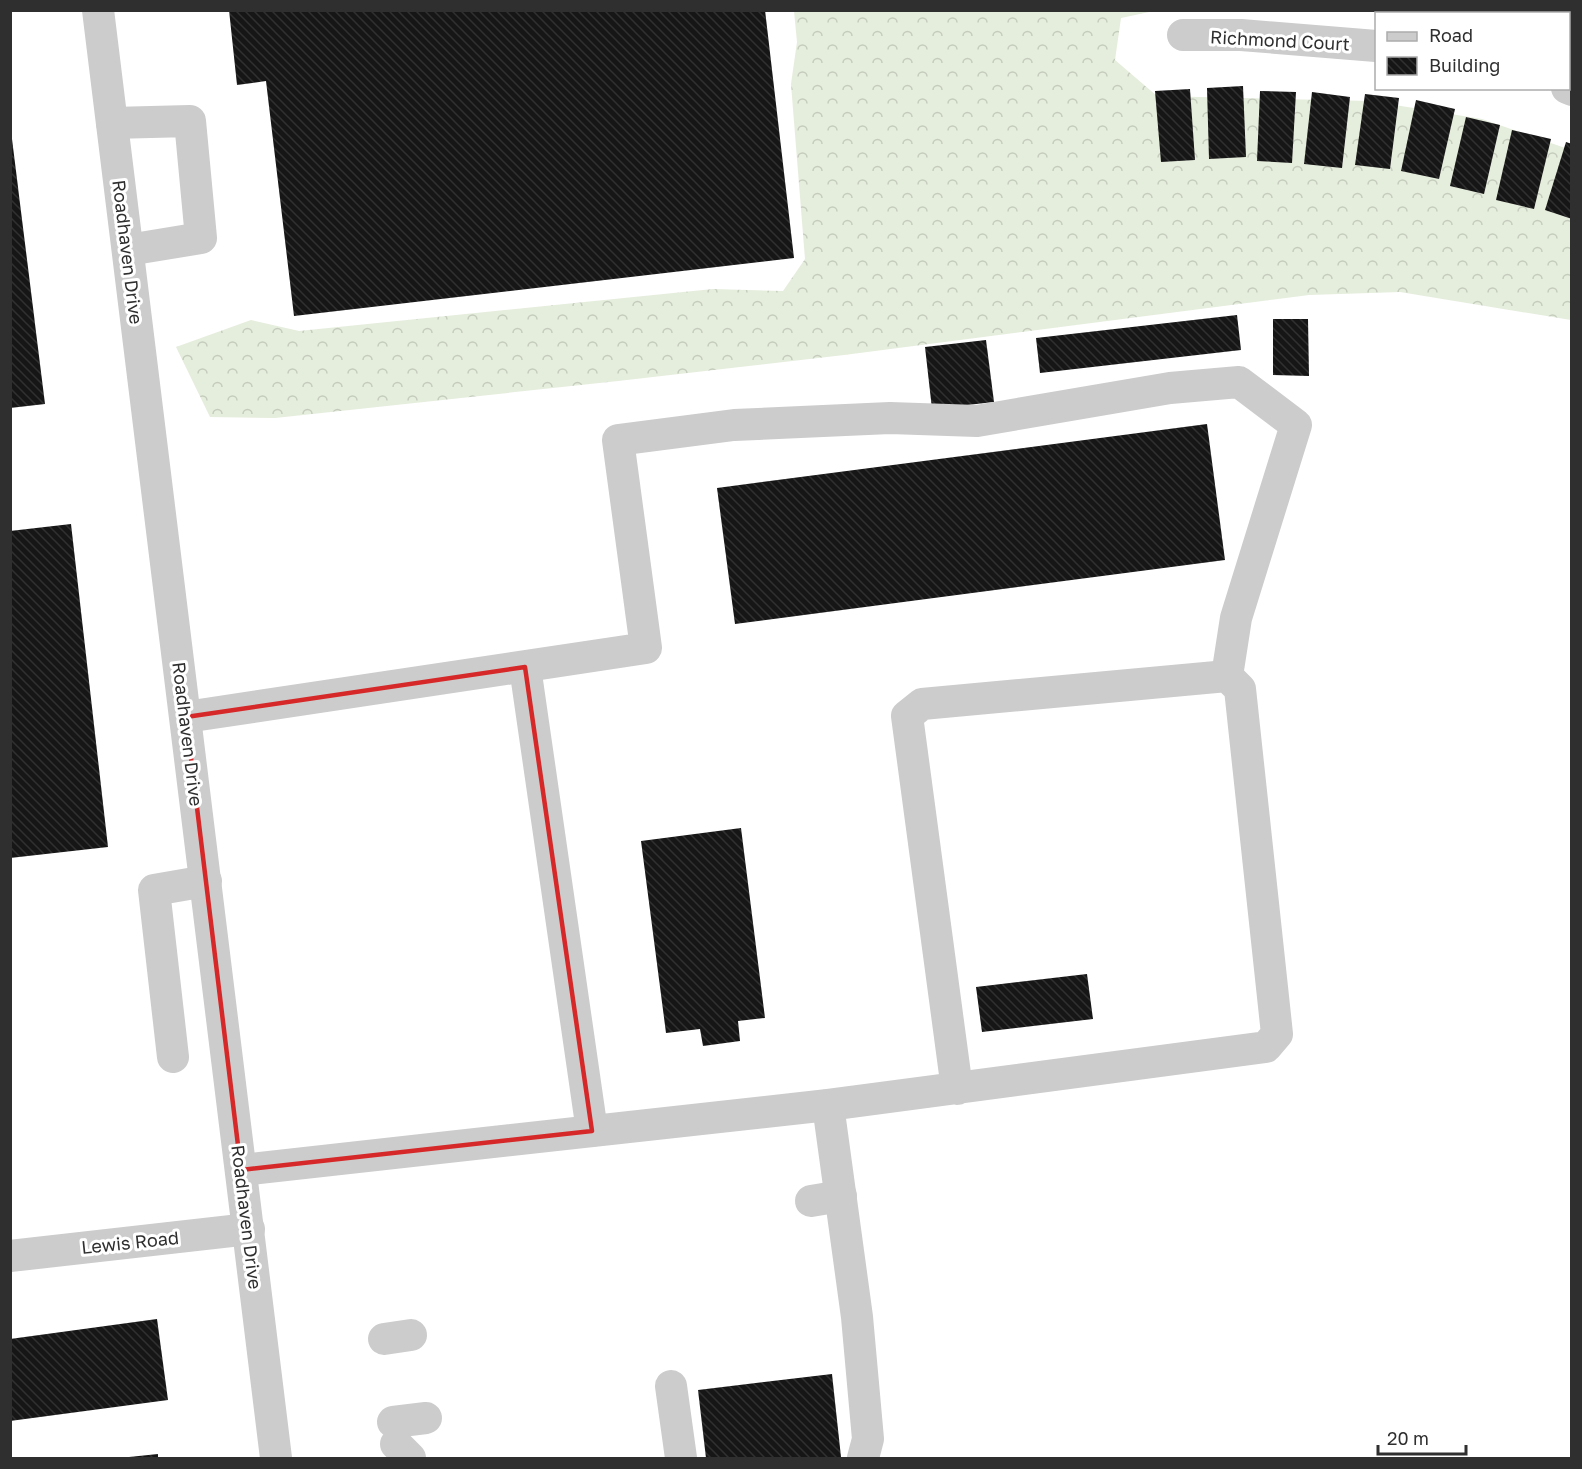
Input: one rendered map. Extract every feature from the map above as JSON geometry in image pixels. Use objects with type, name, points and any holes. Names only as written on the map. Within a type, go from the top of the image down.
[{"type":"street","name":"Roadhaven Drive","points":[[98,10],[276,1458]]},
{"type":"street","name":"Richmond Court","points":[[1183,35],[1261,24],[1375,46]]},
{"type":"street","points":[[112,123],[190,121],[201,238],[128,250]]},
{"type":"street","points":[[186,717],[646,648],[618,440],[734,425],[890,418],[977,421],[1170,388],[1239,382],[1296,424],[1236,618],[1227,676]]},
{"type":"street","points":[[525,667],[592,1131]]},
{"type":"street","points":[[241,1170],[828,1105],[1266,1047],[1277,1034],[1240,689],[1227,676]]},
{"type":"street","points":[[957,1089],[907,716],[922,704],[1227,676]]},
{"type":"street","points":[[173,1057],[154,890],[206,881]]},
{"type":"street","points":[[828,1105],[826,1199],[839,1279],[847,1364],[868,1439],[863,1458]]},
{"type":"street","name":"Lewis Road","points":[[10,1256],[249,1228]]},
{"type":"street","points":[[671,1386],[681,1458]]},
{"type":"street","points":[[399,1441],[426,1418]]},
{"type":"highlighted area","points":[[525,667],[592,1131],[241,1170],[186,717]]},
{"type":"green space","points":[[794,11],[1154,11],[1121,18],[1115,60],[1157,96],[1370,101],[1482,119],[1571,150],[1571,320],[1400,292],[1309,295],[844,355],[618,381],[275,418],[210,417],[176,347],[251,320],[299,331],[713,289],[783,291],[805,259],[791,84],[797,42]]},
{"type":"building","points":[[229,10],[765,10],[794,258],[294,316],[266,81],[237,85]]},
{"type":"building","points":[[1441,10],[1493,10],[1493,12],[1441,12]]},
{"type":"building","points":[[1243,86],[1246,157],[1209,159],[1207,88]]},
{"type":"building","points":[[1190,89],[1195,160],[1161,162],[1155,91]]},
{"type":"building","points":[[1260,91],[1296,92],[1292,163],[1257,161]]},
{"type":"building","points":[[1312,92],[1350,97],[1342,168],[1304,164]]},
{"type":"building","points":[[1365,94],[1399,98],[1390,169],[1355,165]]},
{"type":"building","points":[[1416,100],[1455,109],[1439,179],[1401,171]]},
{"type":"building","points":[[1466,117],[1500,125],[1484,194],[1450,186]]},
{"type":"building","points":[[10,123],[45,404],[10,408]]},
{"type":"building","points":[[1512,130],[1551,139],[1534,209],[1496,200]]},
{"type":"building","points":[[1566,142],[1572,144],[1572,219],[1545,210]]},
{"type":"building","points":[[1237,315],[1241,350],[1040,373],[1036,338]]},
{"type":"building","points":[[1273,319],[1308,319],[1309,376],[1273,375]]},
{"type":"building","points":[[986,340],[994,402],[932,409],[925,347]]},
{"type":"building","points":[[1207,424],[1225,560],[735,624],[717,488]]},
{"type":"building","points":[[71,524],[108,847],[10,858],[10,531]]},
{"type":"building","points":[[741,828],[765,1018],[738,1021],[740,1041],[703,1046],[700,1029],[666,1033],[641,841]]},
{"type":"building","points":[[1087,974],[1093,1019],[982,1032],[976,987]]},
{"type":"building","points":[[157,1319],[168,1400],[10,1421],[10,1339]]},
{"type":"building","points":[[832,1374],[841,1457],[706,1458],[698,1390]]},
{"type":"building","points":[[158,1454],[158,1458],[129,1458],[129,1457]]}]
